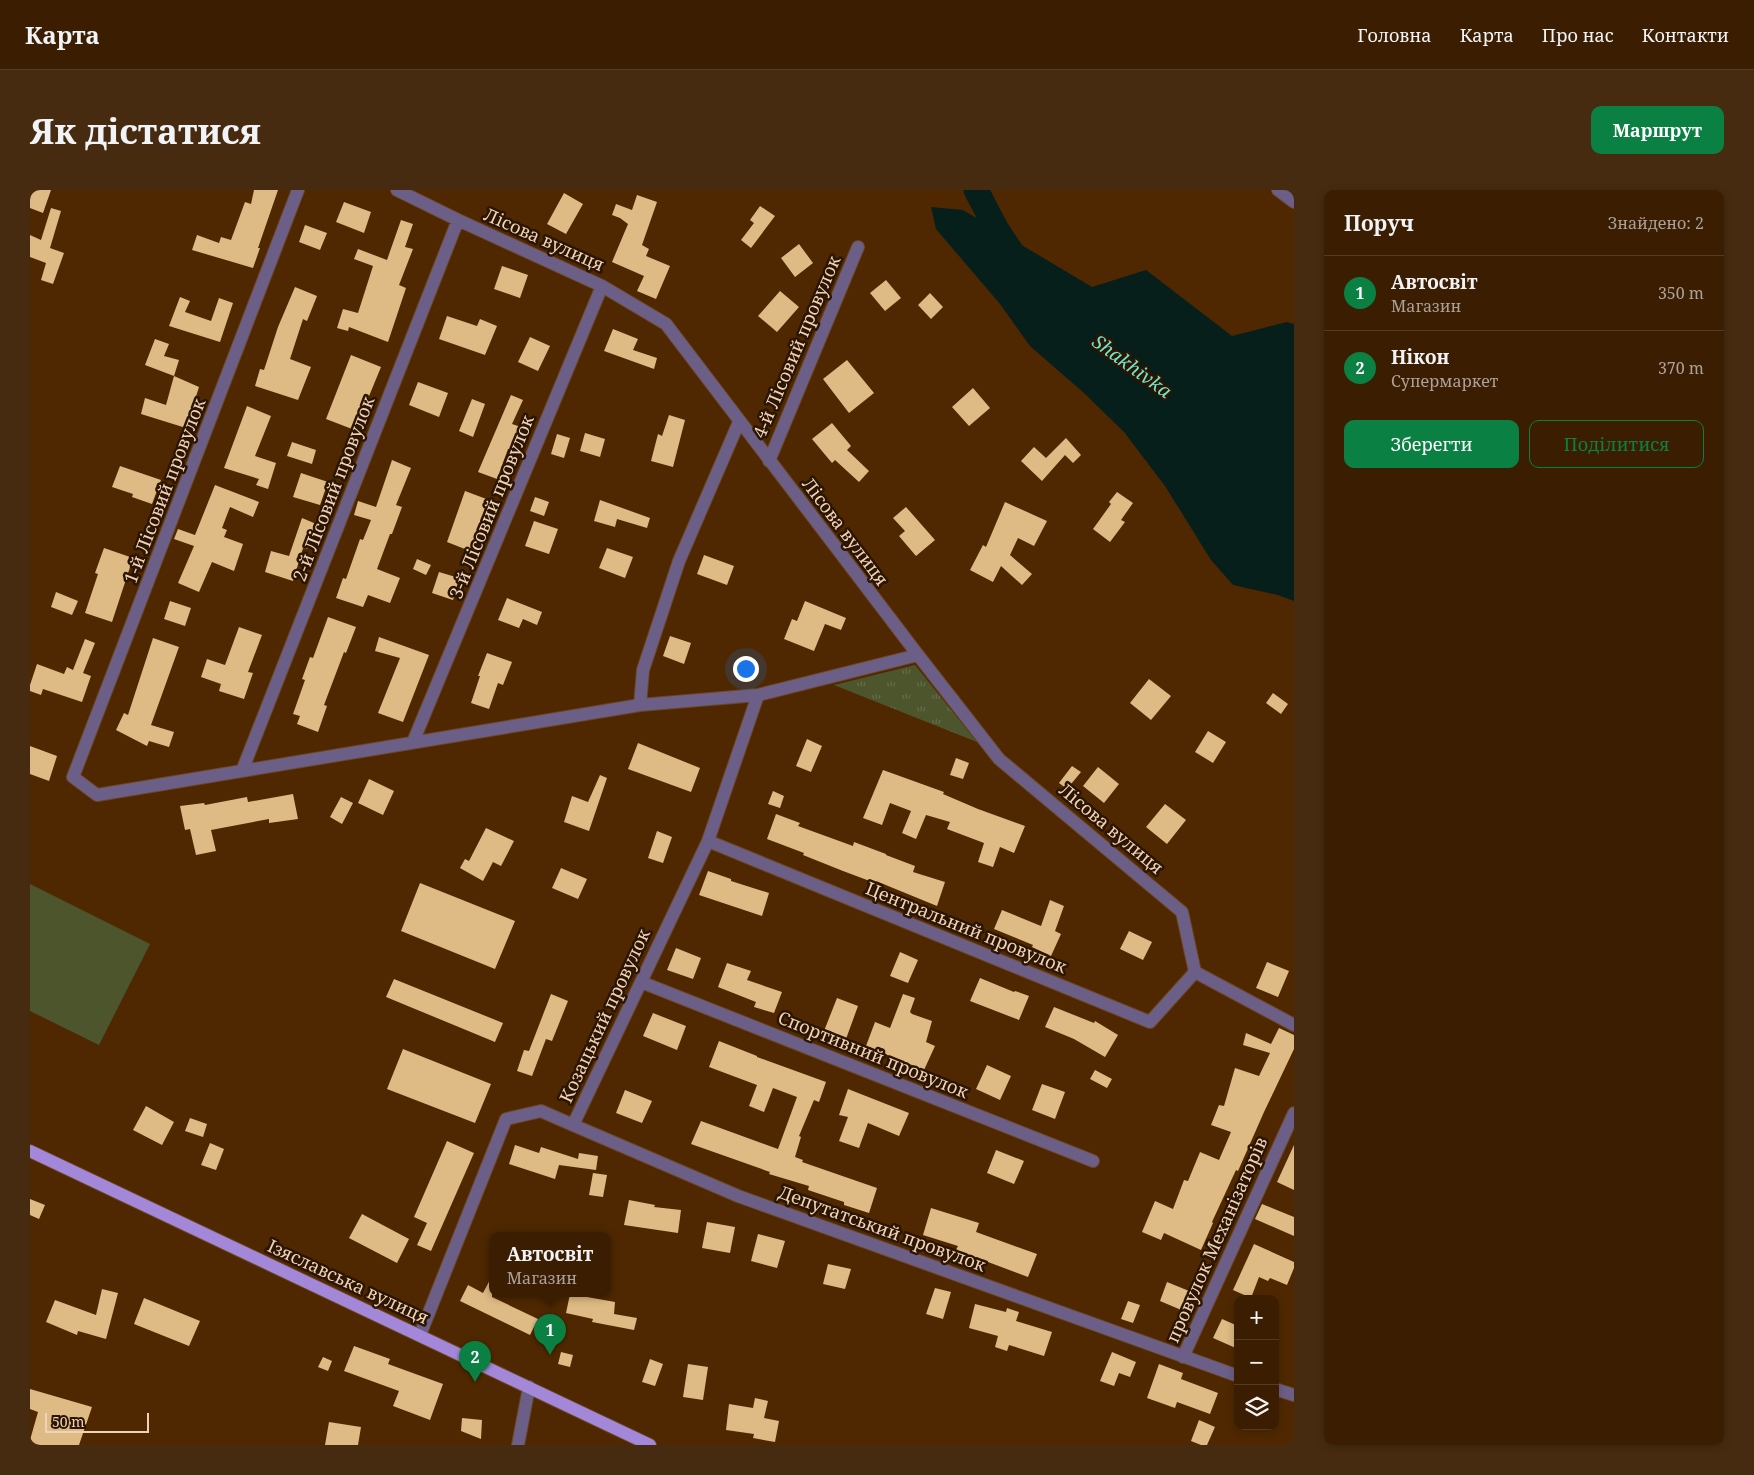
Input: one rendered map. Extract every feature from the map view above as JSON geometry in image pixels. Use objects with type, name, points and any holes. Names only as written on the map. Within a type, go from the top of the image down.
[{"type":"main road","name":"Ізяславська вулиця","points":[[30,1151],[650,1445]]},
{"type":"street","name":"1-й Лісовий провулок","points":[[242,771],[97,795],[73,777],[298,190]]},
{"type":"street","name":"Лісова вулиця","points":[[397,190],[602,286],[666,324],[999,759],[1182,912],[1195,972]]},
{"type":"street","points":[[1278,190],[1294,202]]},
{"type":"street","name":"2-й Лісовий провулок","points":[[242,771],[458,220]]},
{"type":"street","name":"4-й Лісовий провулок","points":[[769,461],[858,247]]},
{"type":"street","name":"3-й Лісовий провулок","points":[[414,742],[602,286]]},
{"type":"street","name":"4-й Лісовий провулок","points":[[640,705],[643,670],[679,560],[740,422]]},
{"type":"street","points":[[242,771],[640,705],[758,695],[918,655]]},
{"type":"street","name":"Козацький провулок","points":[[420,1336],[506,1119],[540,1111],[573,1125],[708,841],[758,695]]},
{"type":"street","name":"Центральний провулок","points":[[708,841],[1150,1022],[1195,972]]},
{"type":"street","points":[[1195,972],[1294,1025]]},
{"type":"street","name":"Спортивний провулок","points":[[641,982],[1093,1161]]},
{"type":"street","name":"провулок Механізаторів","points":[[1234,1375],[1183,1356],[1294,1113]]},
{"type":"street","name":"Депутатський провулок","points":[[573,1125],[738,1196],[1183,1356]]},
{"type":"street","points":[[518,1445],[529,1387]]},
{"type":"street","points":[[1279,1390],[1294,1395]]},
{"type":"green space","points":[[915,665],[977,742],[834,685]]},
{"type":"green space","points":[[30,884],[150,944],[99,1045],[30,1011]]},
{"type":"water","points":[[931,207],[963,210],[1092,287],[1146,270],[1232,336],[1287,322],[1294,324],[1294,601],[1278,595],[1233,585],[1211,560],[1165,486],[1124,432],[1084,393],[1030,346],[1000,304],[936,229]]},
{"type":"building","points":[[30,190],[51,190],[43,213],[30,208]]},
{"type":"building","points":[[254,190],[278,190],[253,268],[192,250],[197,235],[219,243],[221,237],[231,240],[245,202],[251,204]]},
{"type":"building","points":[[564,193],[583,204],[566,234],[547,224]]},
{"type":"building","points":[[637,195],[657,202],[642,245],[649,249],[646,256],[670,266],[656,299],[637,291],[644,276],[612,262],[628,224],[612,215],[616,204],[632,210]]},
{"type":"building","points":[[344,202],[371,212],[364,233],[336,222]]},
{"type":"building","points":[[760,206],[775,216],[751,248],[741,240],[754,223],[750,220]]},
{"type":"building","points":[[51,208],[61,211],[50,248],[64,253],[53,284],[41,280],[46,263],[30,257],[30,235],[41,240]]},
{"type":"building","points":[[401,220],[413,224],[405,247],[413,249],[399,285],[406,288],[388,342],[349,327],[348,331],[337,328],[343,309],[358,313],[373,266],[354,259],[358,249],[387,260]]},
{"type":"building","points":[[305,225],[327,233],[320,250],[299,242]]},
{"type":"building","points":[[799,244],[813,263],[795,277],[781,258]]},
{"type":"building","points":[[502,266],[528,275],[520,298],[494,289]]},
{"type":"building","points":[[886,280],[901,298],[885,311],[870,293]]},
{"type":"building","points":[[295,287],[317,296],[307,321],[303,319],[290,359],[311,367],[298,400],[255,386],[260,369],[264,370],[278,327]]},
{"type":"building","points":[[780,291],[799,307],[777,332],[758,316]]},
{"type":"building","points":[[930,293],[943,307],[931,319],[918,305]]},
{"type":"building","points":[[180,297],[190,301],[185,312],[211,321],[219,298],[233,303],[220,342],[169,326]]},
{"type":"building","points":[[447,316],[477,326],[480,319],[497,326],[485,355],[439,339]]},
{"type":"building","points":[[613,329],[638,339],[633,350],[657,358],[654,369],[604,351]]},
{"type":"building","points":[[530,337],[550,346],[538,371],[518,362]]},
{"type":"building","points":[[155,339],[169,344],[164,356],[179,360],[174,376],[145,365]]},
{"type":"building","points":[[351,355],[381,367],[367,401],[363,400],[352,429],[326,419]]},
{"type":"building","points":[[847,360],[874,393],[849,413],[823,379]]},
{"type":"building","points":[[174,376],[199,387],[186,428],[141,414],[145,398],[166,405]]},
{"type":"building","points":[[418,382],[448,393],[439,417],[409,405]]},
{"type":"building","points":[[973,388],[990,408],[969,426],[952,407]]},
{"type":"building","points":[[511,395],[523,400],[512,424],[521,427],[513,450],[508,449],[497,479],[478,472]]},
{"type":"building","points":[[472,399],[485,404],[473,437],[459,431]]},
{"type":"building","points":[[247,406],[271,416],[255,456],[276,463],[268,489],[256,485],[259,479],[224,468]]},
{"type":"building","points":[[669,415],[685,420],[673,467],[651,461],[658,434],[662,436]]},
{"type":"building","points":[[832,423],[851,446],[847,450],[869,471],[859,482],[835,460],[832,463],[812,439]]},
{"type":"building","points":[[585,433],[605,439],[600,457],[580,451]]},
{"type":"building","points":[[557,434],[570,438],[564,458],[551,454]]},
{"type":"building","points":[[1066,438],[1081,455],[1073,463],[1065,455],[1042,481],[1021,461],[1034,447],[1046,458]]},
{"type":"building","points":[[292,442],[316,450],[312,464],[287,456]]},
{"type":"building","points":[[392,460],[411,468],[396,505],[402,507],[377,569],[400,578],[390,603],[368,595],[363,607],[336,598],[343,578],[346,579],[360,539],[363,540],[371,520],[354,515],[358,501],[376,507]]},
{"type":"building","points":[[120,466],[161,480],[152,504],[132,497],[133,494],[112,487]]},
{"type":"building","points":[[301,473],[328,482],[320,505],[293,497]]},
{"type":"building","points":[[215,485],[259,502],[253,517],[230,507],[222,528],[227,530],[224,537],[243,544],[234,571],[212,562],[199,592],[178,583],[194,546],[174,539],[178,529],[195,535]]},
{"type":"building","points":[[465,491],[489,500],[470,551],[447,542]]},
{"type":"building","points":[[1117,492],[1133,503],[1121,520],[1125,522],[1110,542],[1093,529]]},
{"type":"building","points":[[535,497],[549,502],[544,516],[530,511]]},
{"type":"building","points":[[600,500],[650,518],[647,528],[617,519],[615,527],[594,521]]},
{"type":"building","points":[[1005,502],[1047,521],[1034,546],[1018,538],[1010,555],[1032,574],[1022,585],[1001,566],[993,582],[970,570],[983,545],[986,547]]},
{"type":"building","points":[[906,507],[935,540],[916,556],[899,536],[905,531],[893,518]]},
{"type":"building","points":[[302,518],[315,525],[307,549],[303,548],[293,581],[265,572],[271,551],[289,556]]},
{"type":"building","points":[[534,521],[558,529],[549,554],[525,546]]},
{"type":"building","points":[[104,548],[133,558],[112,622],[85,613],[98,574],[95,573]]},
{"type":"building","points":[[607,548],[633,557],[625,578],[599,568]]},
{"type":"building","points":[[704,555],[734,566],[727,585],[697,574]]},
{"type":"building","points":[[417,559],[431,565],[426,575],[413,569]]},
{"type":"building","points":[[439,572],[459,578],[453,600],[432,593]]},
{"type":"building","points":[[56,592],[78,601],[72,615],[51,607]]},
{"type":"building","points":[[507,598],[542,612],[537,625],[523,619],[519,628],[498,620]]},
{"type":"building","points":[[170,601],[191,608],[185,626],[164,619]]},
{"type":"building","points":[[805,601],[846,618],[841,630],[825,624],[814,651],[784,639],[792,619],[797,621]]},
{"type":"building","points":[[328,617],[356,627],[346,653],[344,652],[324,705],[327,706],[318,732],[297,724],[300,716],[293,714],[305,680],[302,679],[310,657],[313,658]]},
{"type":"building","points":[[239,627],[262,635],[248,672],[253,673],[244,699],[219,691],[221,684],[201,677],[207,659],[225,665]]},
{"type":"building","points":[[670,636],[691,643],[684,664],[663,656]]},
{"type":"building","points":[[379,637],[429,655],[403,722],[378,713],[400,658],[375,651]]},
{"type":"building","points":[[153,638],[179,647],[151,725],[174,732],[169,747],[149,741],[147,746],[116,730],[124,713],[128,715]]},
{"type":"building","points":[[85,639],[95,643],[83,673],[91,676],[82,702],[43,689],[41,695],[30,691],[30,685],[37,664],[64,674],[67,667],[73,670]]},
{"type":"building","points":[[487,653],[512,662],[503,685],[498,683],[489,709],[471,703],[480,676],[478,676]]},
{"type":"building","points":[[1149,679],[1171,696],[1151,720],[1130,703]]},
{"type":"building","points":[[1273,693],[1288,704],[1281,714],[1266,703]]},
{"type":"building","points":[[1208,731],[1226,742],[1213,763],[1195,752]]},
{"type":"building","points":[[807,739],[822,746],[811,772],[796,766]]},
{"type":"building","points":[[638,743],[700,768],[691,792],[628,769]]},
{"type":"building","points":[[30,746],[57,756],[49,781],[30,774]]},
{"type":"building","points":[[956,758],[969,763],[963,779],[950,775]]},
{"type":"building","points":[[1072,766],[1081,772],[1067,789],[1059,783]]},
{"type":"building","points":[[1098,767],[1119,784],[1104,803],[1083,786]]},
{"type":"building","points":[[883,770],[944,792],[943,794],[978,809],[1025,826],[1014,853],[1000,847],[993,867],[978,862],[984,843],[947,829],[950,822],[926,815],[916,839],[902,833],[911,811],[890,803],[882,825],[863,818]]},
{"type":"building","points":[[600,775],[607,778],[589,831],[564,822],[572,796],[588,802]]},
{"type":"building","points":[[369,779],[394,791],[383,815],[358,803]]},
{"type":"building","points":[[773,791],[784,796],[780,808],[768,804]]},
{"type":"building","points":[[293,794],[298,819],[269,823],[269,819],[211,830],[216,851],[196,855],[190,829],[185,830],[180,806],[204,803],[205,805],[247,797],[248,802]]},
{"type":"building","points":[[341,797],[353,803],[342,824],[330,817]]},
{"type":"building","points":[[1165,804],[1186,820],[1167,844],[1146,827]]},
{"type":"building","points":[[776,814],[800,823],[798,826],[853,846],[854,842],[886,854],[915,866],[913,872],[945,882],[937,906],[876,881],[875,883],[843,871],[767,839]]},
{"type":"building","points":[[486,828],[514,841],[501,866],[493,862],[483,881],[460,868],[465,859],[469,861]]},
{"type":"building","points":[[657,831],[672,837],[663,863],[648,858]]},
{"type":"building","points":[[561,868],[587,879],[578,899],[552,888]]},
{"type":"building","points":[[708,871],[731,879],[731,881],[769,893],[762,916],[699,895]]},
{"type":"building","points":[[420,883],[515,921],[495,969],[401,931]]},
{"type":"building","points":[[1050,900],[1064,906],[1055,931],[1061,934],[1051,956],[1032,947],[1033,945],[994,929],[1002,910],[1041,926]]},
{"type":"building","points":[[1129,931],[1152,942],[1143,960],[1120,949]]},
{"type":"building","points":[[676,948],[701,958],[693,979],[667,970]]},
{"type":"building","points":[[900,952],[918,960],[908,983],[890,976]]},
{"type":"building","points":[[1267,962],[1289,971],[1278,997],[1256,988]]},
{"type":"building","points":[[727,963],[751,971],[747,980],[782,992],[774,1013],[754,1007],[756,1002],[718,987]]},
{"type":"building","points":[[980,978],[1029,996],[1019,1020],[970,1001]]},
{"type":"building","points":[[394,979],[503,1023],[495,1042],[386,997]]},
{"type":"building","points":[[551,994],[568,1001],[552,1041],[546,1039],[532,1076],[517,1071],[524,1050],[529,1051]]},
{"type":"building","points":[[903,994],[915,998],[910,1012],[912,1014],[932,1021],[926,1042],[935,1046],[924,1070],[866,1046],[875,1022],[890,1028]]},
{"type":"building","points":[[837,998],[858,1006],[846,1039],[824,1031]]},
{"type":"building","points":[[1054,1007],[1094,1023],[1095,1021],[1118,1035],[1105,1057],[1074,1039],[1045,1027]]},
{"type":"building","points":[[653,1013],[686,1026],[677,1050],[643,1036]]},
{"type":"building","points":[[1279,1028],[1294,1035],[1294,1049],[1238,1171],[1236,1170],[1201,1250],[1164,1233],[1161,1240],[1142,1232],[1155,1201],[1173,1209],[1184,1180],[1188,1181],[1200,1152],[1219,1160],[1231,1132],[1211,1125],[1219,1105],[1224,1106],[1235,1068],[1259,1076],[1270,1053],[1243,1045],[1246,1033],[1271,1044]]},
{"type":"building","points":[[719,1041],[826,1082],[819,1102],[814,1100],[799,1136],[801,1137],[795,1157],[803,1160],[802,1162],[877,1188],[869,1213],[808,1190],[809,1186],[769,1174],[770,1172],[691,1144],[701,1121],[778,1149],[797,1097],[773,1088],[764,1112],[749,1106],[757,1085],[709,1067]]},
{"type":"building","points":[[403,1049],[491,1084],[475,1123],[387,1089]]},
{"type":"building","points":[[987,1065],[1011,1076],[1000,1100],[976,1089]]},
{"type":"building","points":[[1095,1070],[1112,1079],[1107,1088],[1090,1079]]},
{"type":"building","points":[[1042,1084],[1065,1092],[1055,1119],[1032,1110]]},
{"type":"building","points":[[848,1089],[909,1113],[899,1136],[868,1123],[859,1148],[839,1141],[848,1117],[839,1115]]},
{"type":"building","points":[[625,1090],[652,1101],[642,1123],[616,1113]]},
{"type":"building","points":[[146,1106],[174,1122],[162,1145],[133,1130]]},
{"type":"building","points":[[190,1118],[207,1124],[203,1137],[185,1131]]},
{"type":"building","points":[[447,1141],[474,1153],[431,1251],[417,1245],[427,1223],[414,1217]]},
{"type":"building","points":[[210,1143],[224,1149],[216,1170],[201,1165]]},
{"type":"building","points":[[515,1145],[539,1153],[541,1147],[578,1159],[579,1153],[598,1156],[596,1170],[559,1165],[555,1179],[509,1164]]},
{"type":"building","points":[[1294,1145],[1294,1190],[1277,1182]]},
{"type":"building","points":[[996,1150],[1024,1161],[1014,1184],[987,1173]]},
{"type":"building","points":[[593,1173],[607,1175],[603,1197],[589,1195]]},
{"type":"building","points":[[30,1199],[45,1205],[39,1219],[30,1215]]},
{"type":"building","points":[[629,1200],[655,1205],[654,1207],[681,1210],[678,1233],[624,1225]]},
{"type":"building","points":[[1262,1204],[1294,1217],[1294,1236],[1255,1219]]},
{"type":"building","points":[[931,1208],[979,1223],[976,1232],[1037,1254],[1028,1277],[956,1250],[958,1246],[923,1235]]},
{"type":"building","points":[[362,1214],[409,1239],[397,1263],[349,1238]]},
{"type":"building","points":[[707,1222],[735,1227],[730,1253],[702,1248]]},
{"type":"building","points":[[758,1234],[785,1241],[777,1268],[751,1261]]},
{"type":"building","points":[[1254,1244],[1294,1262],[1294,1268],[1287,1285],[1270,1278],[1268,1281],[1259,1277],[1252,1295],[1244,1295],[1233,1290]]},
{"type":"building","points":[[828,1264],[851,1269],[845,1289],[823,1284]]},
{"type":"building","points":[[489,1282],[489,1297],[538,1319],[530,1335],[460,1301],[468,1285],[483,1293]]},
{"type":"building","points":[[1167,1282],[1194,1293],[1186,1312],[1160,1301]]},
{"type":"building","points":[[935,1288],[951,1292],[943,1319],[926,1314]]},
{"type":"building","points":[[102,1289],[118,1293],[106,1339],[78,1331],[77,1335],[46,1322],[55,1300],[96,1315]]},
{"type":"building","points":[[569,1297],[587,1297],[615,1302],[614,1314],[637,1318],[634,1330],[592,1322],[593,1319],[566,1313]]},
{"type":"building","points":[[144,1298],[200,1321],[189,1346],[134,1324]]},
{"type":"building","points":[[1128,1301],[1140,1305],[1133,1323],[1121,1319]]},
{"type":"building","points":[[975,1304],[1006,1312],[1007,1308],[1019,1312],[1016,1321],[1052,1332],[1044,1356],[1009,1345],[1007,1351],[995,1347],[998,1336],[969,1328]]},
{"type":"building","points":[[1222,1319],[1234,1324],[1234,1347],[1213,1338]]},
{"type":"building","points":[[354,1346],[390,1359],[388,1364],[443,1384],[430,1420],[393,1406],[399,1391],[344,1371]]},
{"type":"building","points":[[561,1352],[573,1355],[570,1367],[558,1364]]},
{"type":"building","points":[[1112,1352],[1136,1362],[1130,1377],[1119,1373],[1114,1386],[1100,1381]]},
{"type":"building","points":[[323,1357],[332,1361],[328,1371],[318,1367]]},
{"type":"building","points":[[650,1359],[663,1364],[655,1386],[642,1382]]},
{"type":"building","points":[[688,1364],[708,1367],[703,1400],[683,1397]]},
{"type":"building","points":[[1159,1364],[1183,1373],[1181,1379],[1218,1393],[1210,1414],[1177,1402],[1175,1408],[1147,1398]]},
{"type":"building","points":[[30,1389],[92,1407],[79,1445],[30,1445],[38,1412],[30,1409]]},
{"type":"building","points":[[755,1398],[768,1401],[764,1418],[779,1421],[775,1442],[753,1438],[754,1434],[726,1430],[729,1404],[753,1408]]},
{"type":"building","points":[[462,1418],[482,1420],[481,1439],[461,1431]]},
{"type":"building","points":[[1199,1420],[1215,1427],[1207,1445],[1191,1441]]},
{"type":"building","points":[[329,1422],[361,1427],[358,1445],[325,1445]]},
{"type":"waterway","name":"Shakhivka","points":[[976,190],[997,230],[1015,257]]},
{"type":"place","name":"Автосвіт","points":[[550,1355]]},
{"type":"place","name":"Нікон","points":[[475,1382]]}]
